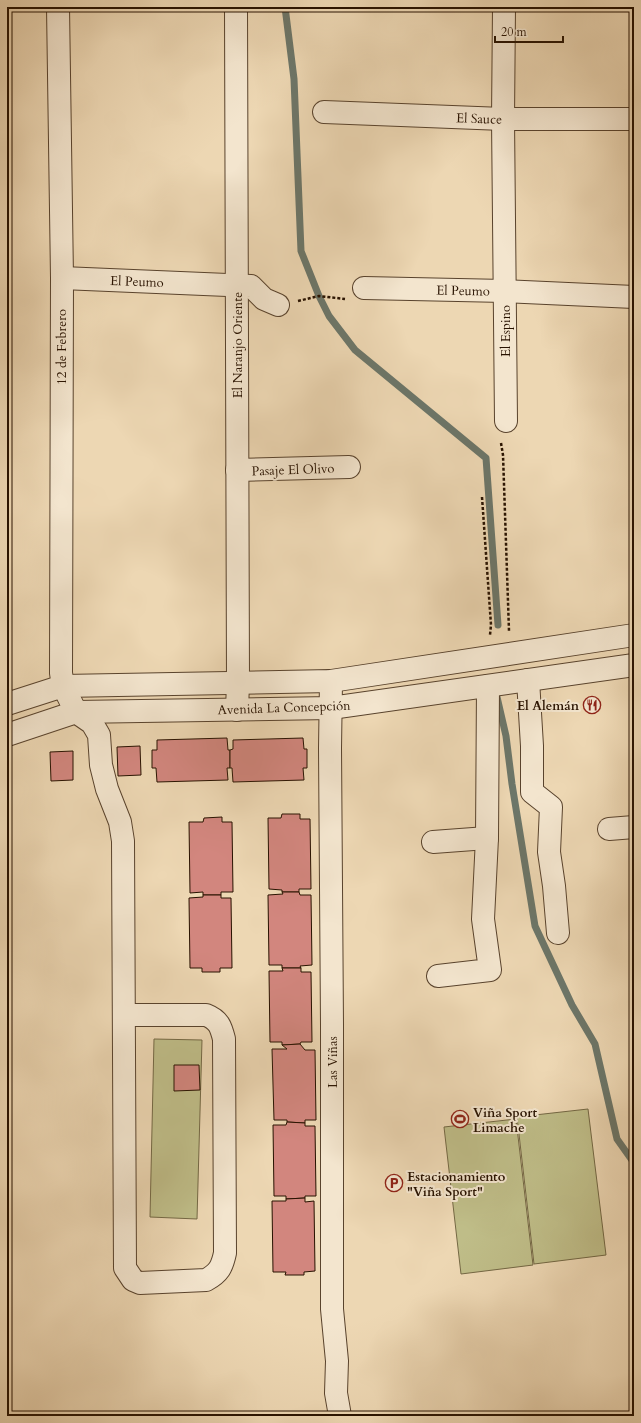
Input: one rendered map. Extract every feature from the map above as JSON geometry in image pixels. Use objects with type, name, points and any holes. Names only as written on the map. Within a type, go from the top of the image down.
[{"type":"street","name":"12 de Febrero","points":[[58,7],[62,278],[60,673],[63,686],[76,712]]},
{"type":"street","name":"El Naranjo Oriente","points":[[236,7],[237,710]]},
{"type":"street","name":"El Espino","points":[[504,7],[503,119],[506,421]]},
{"type":"street","name":"El Sauce","points":[[324,112],[503,119],[634,119]]},
{"type":"street","name":"El Peumo","points":[[62,278],[251,286],[264,300],[278,305]]},
{"type":"street","name":"El Peumo","points":[[364,288],[505,291],[634,297]]},
{"type":"street","name":"Pasaje El Olivo","points":[[237,470],[349,467]]},
{"type":"street","name":"Avenida La Concepción","points":[[7,704],[63,686],[331,681],[634,635]]},
{"type":"street","name":"Avenida La Concepción","points":[[7,735],[76,712],[331,708],[634,665]]},
{"type":"street","points":[[528,680],[532,746],[532,792],[551,807],[549,852],[554,886],[558,933]]},
{"type":"street","name":"Las Viñas","points":[[331,681],[332,1309],[337,1361],[336,1393],[340,1416]]},
{"type":"street","points":[[438,976],[490,970],[483,919],[487,838],[488,686]]},
{"type":"street","points":[[99,735],[117,711]]},
{"type":"street","points":[[76,712],[92,723],[99,735],[101,765],[107,789],[120,822],[123,841],[125,1268],[133,1280],[140,1283],[206,1280],[215,1275],[222,1266],[225,1254],[224,1039],[222,1030],[219,1023],[214,1018],[206,1015],[124,1015]]},
{"type":"street","points":[[609,829],[634,827]]},
{"type":"street","points":[[433,842],[487,838]]},
{"type":"path","points":[[506,421],[500,439],[503,455],[510,654]]},
{"type":"path","points":[[482,497],[491,625],[488,657]]},
{"type":"shaded area","points":[[154,1039],[202,1040],[197,1219],[150,1217]]},
{"type":"shaded area","points":[[588,1109],[606,1255],[534,1264],[517,1117]]},
{"type":"shaded area","points":[[516,1119],[533,1265],[461,1274],[444,1127]]},
{"type":"building","points":[[227,738],[228,750],[230,750],[230,768],[227,768],[228,780],[157,782],[156,768],[152,768],[152,750],[157,750],[157,740]]},
{"type":"building","points":[[303,738],[304,749],[307,749],[307,768],[303,768],[304,780],[233,782],[232,768],[230,768],[230,750],[233,749],[233,740]]},
{"type":"building","points":[[140,746],[141,775],[118,776],[117,747]]},
{"type":"building","points":[[73,751],[73,780],[51,781],[50,752]]},
{"type":"building","points":[[282,814],[300,814],[300,819],[310,819],[311,889],[299,889],[299,892],[282,892],[282,890],[269,889],[268,818],[281,818]]},
{"type":"building","points":[[222,817],[222,822],[232,822],[233,892],[221,892],[221,895],[203,895],[203,892],[190,893],[189,822],[203,822],[204,818]]},
{"type":"building","points":[[282,892],[299,892],[300,895],[311,895],[312,965],[300,966],[301,968],[282,968],[282,965],[269,965],[268,895],[283,894]]},
{"type":"building","points":[[203,895],[221,895],[221,898],[231,898],[232,968],[220,968],[220,972],[202,972],[202,968],[190,968],[189,898],[203,897]]},
{"type":"building","points":[[282,968],[301,968],[301,972],[311,972],[312,1042],[282,1045],[282,1042],[270,1042],[269,971],[283,971]]},
{"type":"building","points":[[300,1044],[305,1050],[315,1050],[316,1120],[305,1120],[305,1123],[287,1122],[287,1120],[274,1120],[272,1049],[287,1049],[282,1045]]},
{"type":"building","points":[[174,1065],[199,1065],[200,1090],[174,1091]]},
{"type":"building","points":[[287,1122],[305,1123],[305,1126],[315,1126],[316,1196],[286,1199],[286,1196],[274,1196],[273,1125],[286,1125]]},
{"type":"building","points":[[305,1198],[305,1202],[314,1201],[315,1271],[304,1272],[304,1275],[285,1275],[286,1272],[273,1272],[272,1201],[286,1201],[286,1199]]},
{"type":"waterway","points":[[285,7],[294,79],[301,251],[319,296],[329,316],[355,350],[486,458],[498,625]]},
{"type":"waterway","points":[[497,697],[506,736],[512,784],[535,926],[572,1005],[595,1044],[617,1139],[634,1163]]},
{"type":"place","name":"El Alemán","points":[[592,705]]},
{"type":"place","name":"Viña Sport Limache","points":[[460,1119]]},
{"type":"place","name":"Estacionamiento \"Viña Sport\"","points":[[394,1183]]}]
